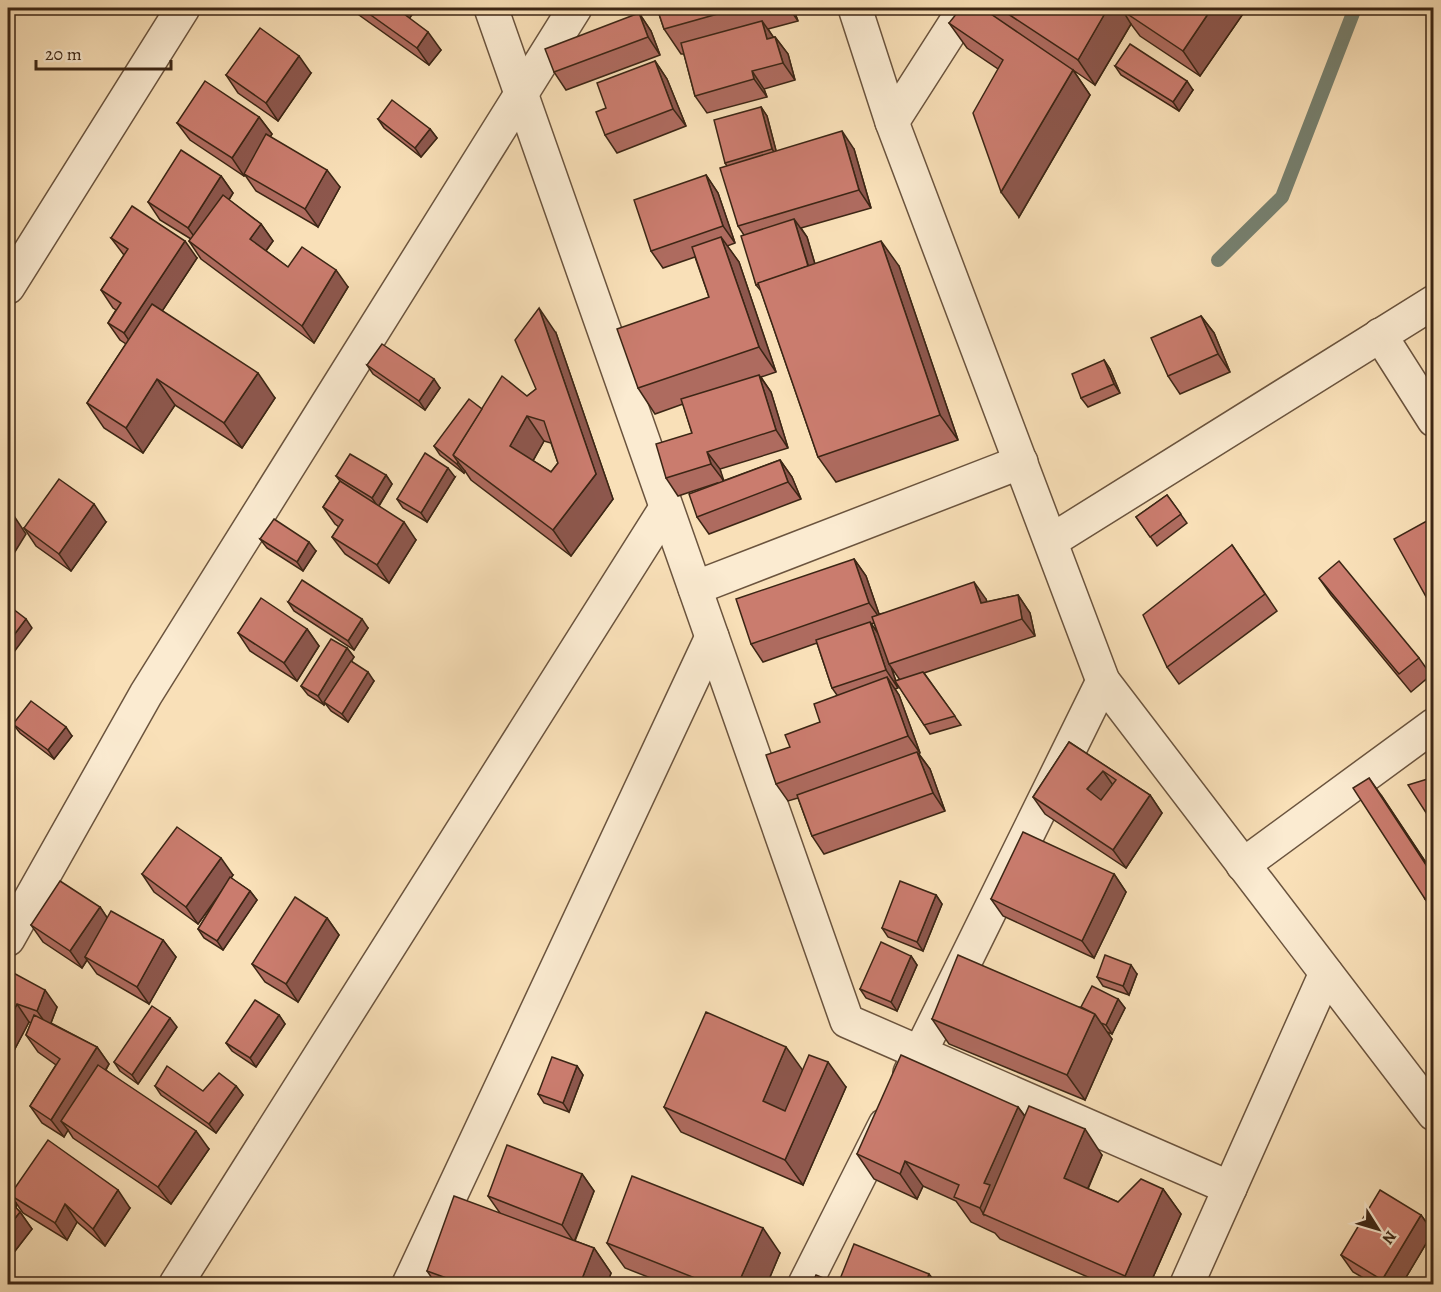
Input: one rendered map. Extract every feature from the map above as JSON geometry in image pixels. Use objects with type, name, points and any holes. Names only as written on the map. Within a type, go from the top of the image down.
[{"type":"street","points":[[8,287],[183,8]]},
{"type":"street","points":[[491,8],[847,1021],[1230,1188]]},
{"type":"street","points":[[8,939],[146,694],[520,91],[575,8]]},
{"type":"street","points":[[855,8],[892,122],[1103,681],[1434,1114]]},
{"type":"street","points":[[892,122],[965,8]]},
{"type":"street","points":[[1051,542],[1434,302]]},
{"type":"street","points":[[1380,335],[1434,420]]},
{"type":"street","points":[[695,588],[1021,462]]},
{"type":"street","points":[[176,1284],[666,508]]},
{"type":"street","points":[[410,1284],[712,637]]},
{"type":"street","points":[[805,1284],[1103,681]]},
{"type":"street","points":[[1243,865],[1434,724]]},
{"type":"street","points":[[1187,1284],[1326,973]]},
{"type":"building","points":[[361,8],[396,8],[428,32],[417,48]]},
{"type":"building","points":[[657,8],[739,8],[664,29]]},
{"type":"building","points":[[961,8],[982,8],[1073,70],[1001,192],[973,113],[1003,60],[949,23]]},
{"type":"building","points":[[999,8],[1108,8],[1078,60]]},
{"type":"building","points":[[1125,8],[1212,8],[1183,51],[1123,11]]},
{"type":"building","points":[[639,13],[648,37],[554,72],[545,49]]},
{"type":"building","points":[[762,21],[767,39],[775,37],[783,63],[752,71],[754,79],[695,96],[681,43]]},
{"type":"building","points":[[260,28],[299,56],[266,103],[226,75]]},
{"type":"building","points":[[1130,44],[1187,81],[1173,102],[1115,66]]},
{"type":"building","points":[[655,61],[673,109],[605,135],[596,112],[606,108],[597,83]]},
{"type":"building","points":[[205,81],[259,117],[232,158],[177,123]]},
{"type":"building","points":[[392,100],[430,129],[415,148],[378,119]]},
{"type":"building","points":[[761,107],[772,149],[725,163],[714,120]]},
{"type":"building","points":[[842,131],[859,190],[738,226],[720,168]]},
{"type":"building","points":[[266,134],[327,170],[305,209],[244,174]]},
{"type":"building","points":[[181,150],[221,176],[188,228],[148,202]]},
{"type":"building","points":[[706,175],[723,226],[651,251],[634,200]]},
{"type":"building","points":[[223,195],[261,224],[250,239],[288,267],[302,247],[336,270],[302,326],[189,241]]},
{"type":"building","points":[[132,206],[185,241],[124,333],[108,323],[121,303],[101,290],[128,249],[111,238]]},
{"type":"building","points":[[794,219],[808,266],[756,285],[741,236]]},
{"type":"building","points":[[721,237],[759,347],[638,388],[617,329],[709,297],[692,247]]},
{"type":"building","points":[[881,241],[940,415],[818,457],[758,283]]},
{"type":"building","points":[[152,304],[258,373],[224,423],[157,379],[126,428],[87,403]]},
{"type":"building","points":[[539,308],[596,474],[553,530],[453,455],[502,376],[527,396],[536,389],[515,340]],"holes":[[[527,416],[544,421],[558,463],[551,472],[510,446]]]},
{"type":"building","points":[[1201,316],[1218,354],[1168,376],[1151,338]]},
{"type":"building","points":[[382,344],[434,379],[419,401],[367,365]]},
{"type":"building","points":[[1104,360],[1114,384],[1081,398],[1072,374]]},
{"type":"building","points":[[759,375],[776,430],[707,452],[711,464],[666,478],[656,444],[692,433],[681,399]]},
{"type":"building","points":[[469,399],[482,409],[453,455],[457,464],[434,446]]},
{"type":"building","points":[[425,453],[448,468],[421,513],[397,499]]},
{"type":"building","points":[[350,454],[386,475],[372,498],[336,476]]},
{"type":"building","points":[[780,460],[788,482],[697,517],[689,494]]},
{"type":"building","points":[[59,479],[94,504],[59,554],[24,528]]},
{"type":"building","points":[[340,481],[404,522],[377,565],[332,537],[343,520],[323,507]]},
{"type":"building","points":[[1167,495],[1181,514],[1150,537],[1136,517]]},
{"type":"building","points":[[8,512],[14,516],[8,527]]},
{"type":"building","points":[[1434,517],[1434,611],[1394,539]]},
{"type":"building","points":[[274,519],[309,542],[297,562],[260,539]]},
{"type":"building","points":[[1232,545],[1265,594],[1167,667],[1143,615]]},
{"type":"building","points":[[854,559],[869,603],[751,644],[736,599]]},
{"type":"building","points":[[1339,561],[1419,658],[1399,674],[1319,578]]},
{"type":"building","points":[[302,580],[362,619],[348,641],[288,602]]},
{"type":"building","points":[[974,582],[981,603],[1018,595],[1022,619],[889,664],[872,617]]},
{"type":"building","points":[[261,598],[307,629],[284,663],[238,633]]},
{"type":"building","points":[[8,605],[26,619],[8,643]]},
{"type":"building","points":[[870,622],[886,670],[832,688],[816,640]]},
{"type":"building","points":[[331,639],[347,648],[318,696],[301,686]]},
{"type":"building","points":[[351,661],[368,672],[342,714],[324,702]]},
{"type":"building","points":[[923,672],[955,716],[924,725],[895,681]]},
{"type":"building","points":[[887,677],[908,736],[776,784],[766,755],[790,747],[785,735],[820,722],[814,704]]},
{"type":"building","points":[[31,701],[66,727],[48,750],[13,724]]},
{"type":"building","points":[[1069,742],[1150,795],[1113,850],[1033,797]],"holes":[[[1103,771],[1116,780],[1101,800],[1087,789]]]},
{"type":"building","points":[[917,752],[933,793],[812,836],[797,795]]},
{"type":"building","points":[[1434,777],[1434,825],[1408,785]]},
{"type":"building","points":[[1369,778],[1428,868],[1434,864],[1434,894],[1425,899],[1353,788]]},
{"type":"building","points":[[177,827],[221,858],[186,907],[142,874]]},
{"type":"building","points":[[1023,832],[1114,874],[1082,941],[991,899]]},
{"type":"building","points":[[230,877],[250,891],[217,941],[198,929]]},
{"type":"building","points":[[60,881],[100,907],[70,951],[31,925]]},
{"type":"building","points":[[900,881],[936,895],[917,942],[882,928]]},
{"type":"building","points":[[295,897],[327,918],[286,984],[252,964]]},
{"type":"building","points":[[111,911],[163,940],[137,987],[85,957]]},
{"type":"building","points":[[881,942],[911,956],[891,1002],[860,989]]},
{"type":"building","points":[[958,955],[1095,1014],[1067,1075],[932,1019]]},
{"type":"building","points":[[1105,955],[1131,965],[1123,986],[1097,977]]},
{"type":"building","points":[[8,970],[45,990],[37,1011],[17,1004],[8,1022]]},
{"type":"building","points":[[1092,986],[1118,999],[1106,1025],[1101,1023],[1095,1014],[1081,1007]]},
{"type":"building","points":[[255,1000],[279,1015],[250,1058],[226,1043]]},
{"type":"building","points":[[152,1006],[170,1018],[132,1075],[114,1062]]},
{"type":"building","points":[[706,1012],[786,1047],[763,1101],[785,1111],[809,1055],[828,1062],[785,1160],[664,1107]]},
{"type":"building","points":[[34,1015],[97,1047],[51,1120],[30,1106],[60,1059],[26,1035]]},
{"type":"building","points":[[901,1055],[1018,1107],[984,1183],[990,1185],[980,1208],[954,1197],[959,1185],[905,1161],[900,1174],[857,1154]]},
{"type":"building","points":[[552,1057],[577,1066],[563,1103],[538,1094]]},
{"type":"building","points":[[98,1065],[196,1131],[158,1187],[61,1121]]},
{"type":"building","points":[[167,1066],[203,1091],[219,1073],[236,1086],[209,1124],[155,1086]]},
{"type":"building","points":[[1029,1106],[1085,1129],[1064,1178],[1118,1202],[1141,1179],[1163,1189],[1125,1276],[983,1214]]},
{"type":"building","points":[[48,1140],[118,1190],[93,1229],[65,1204],[55,1223],[10,1195]]},
{"type":"building","points":[[507,1145],[582,1174],[562,1225],[488,1196]]},
{"type":"building","points":[[632,1176],[763,1228],[738,1284],[710,1284],[607,1243]]},
{"type":"building","points":[[1380,1190],[1421,1215],[1382,1280],[1341,1255]]},
{"type":"building","points":[[454,1196],[594,1248],[580,1284],[463,1284],[427,1271]]},
{"type":"building","points":[[8,1199],[20,1212],[8,1227]]},
{"type":"building","points":[[854,1244],[929,1274],[925,1284],[838,1284]]},
{"type":"building","points":[[816,1275],[838,1284],[812,1284]]},
{"type":"waterway","points":[[1218,260],[1282,197],[1355,8]]}]
